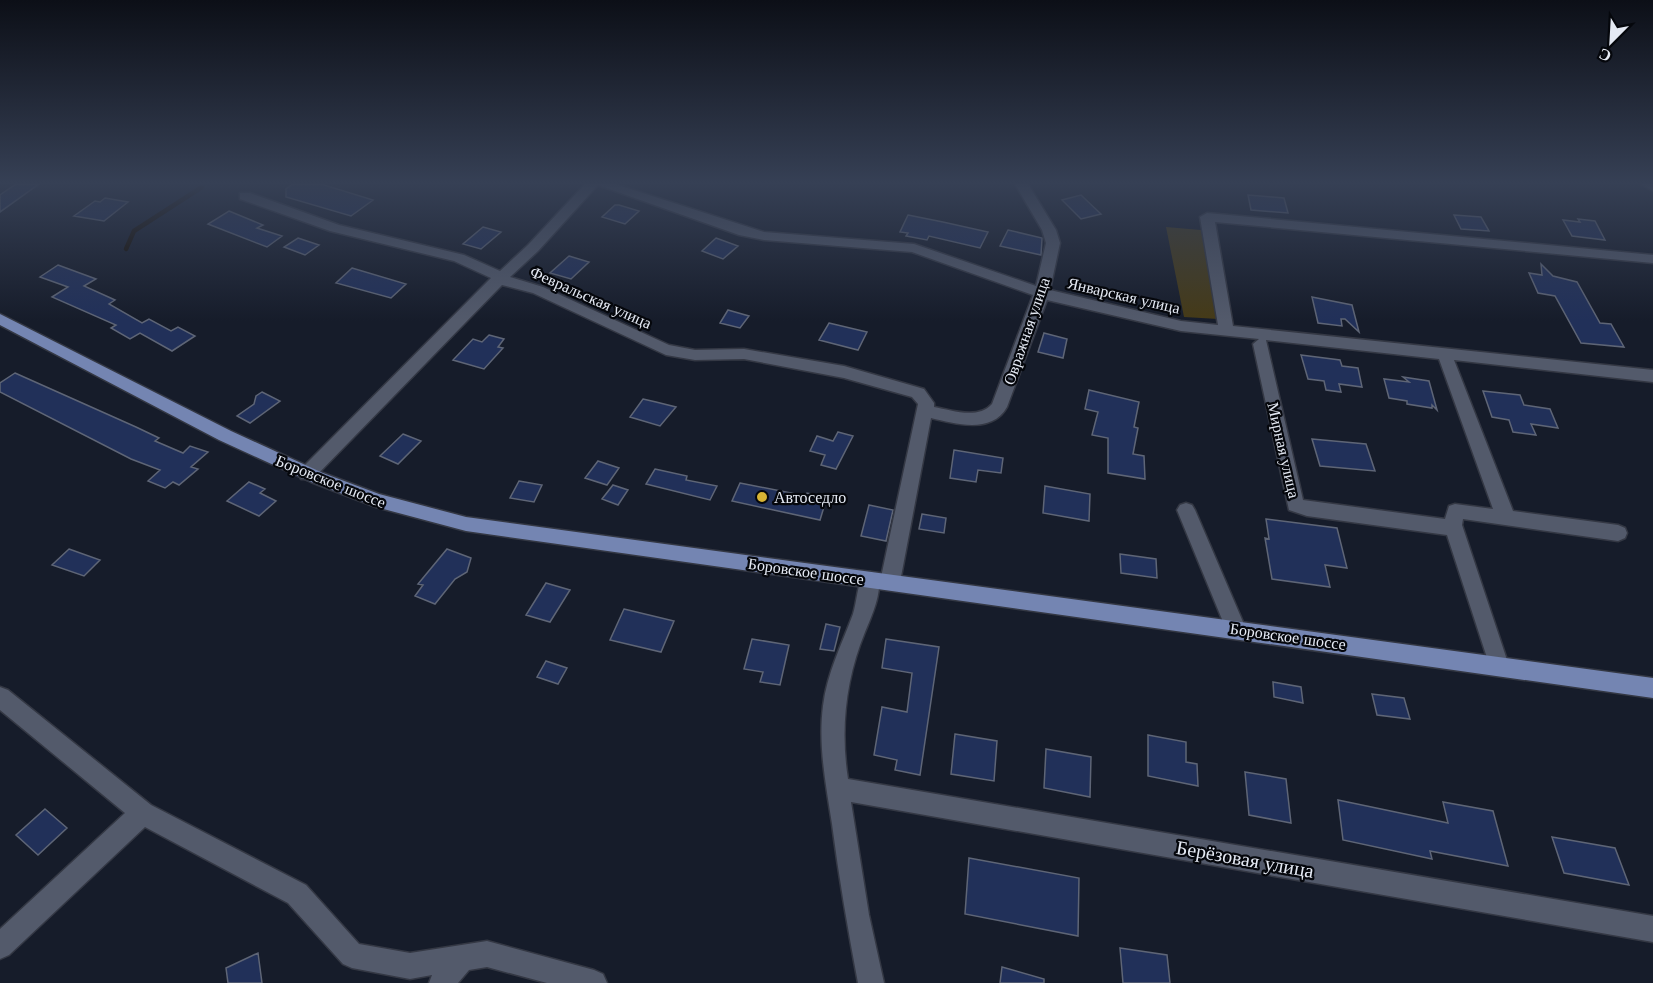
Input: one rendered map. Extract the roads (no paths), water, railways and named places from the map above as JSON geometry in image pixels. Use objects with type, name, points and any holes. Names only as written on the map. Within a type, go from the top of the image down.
[{"type":"main road","name":"Боровское шоссе","points":[[0,319],[235,441],[307,474],[385,503],[494,530],[1236,629],[1653,688]]},
{"type":"street","name":"Февральская улица","points":[[343,230],[459,258],[486,269],[500,279],[537,290],[666,350],[696,356],[734,353],[844,372],[911,389],[918,393],[925,407]]},
{"type":"street","points":[[307,474],[548,230]]},
{"type":"street","name":"Январская улица","points":[[740,230],[755,235],[914,249],[1060,299],[1182,326],[1653,376]]},
{"type":"street","name":"Овражная улица","points":[[925,407],[971,418],[987,418],[996,412],[1042,292],[1053,243],[1048,230]]},
{"type":"street","points":[[1209,230],[1226,329]]},
{"type":"street","points":[[1344,230],[1653,259]]},
{"type":"street","name":"Мирная улица","points":[[1261,344],[1295,505],[1307,509],[1454,528]]},
{"type":"street","points":[[1446,362],[1506,518]]},
{"type":"street","points":[[871,983],[857,915],[832,757],[834,705],[848,648],[880,581],[925,407]]},
{"type":"street","points":[[1186,510],[1236,629]]},
{"type":"street","points":[[1499,666],[1454,528],[1452,520],[1455,511],[1618,532]]},
{"type":"street","points":[[0,697],[143,813],[297,894],[352,955],[410,966],[487,954],[594,983]]},
{"type":"street","name":"Берёзовая улица","points":[[837,788],[1653,929]]},
{"type":"street","points":[[0,946],[143,813]]},
{"type":"street","points":[[442,983],[460,960]]},
{"type":"waterway","points":[[126,249],[136,230]]},
{"type":"place","name":"Автоседло","points":[[762,497]]}]
